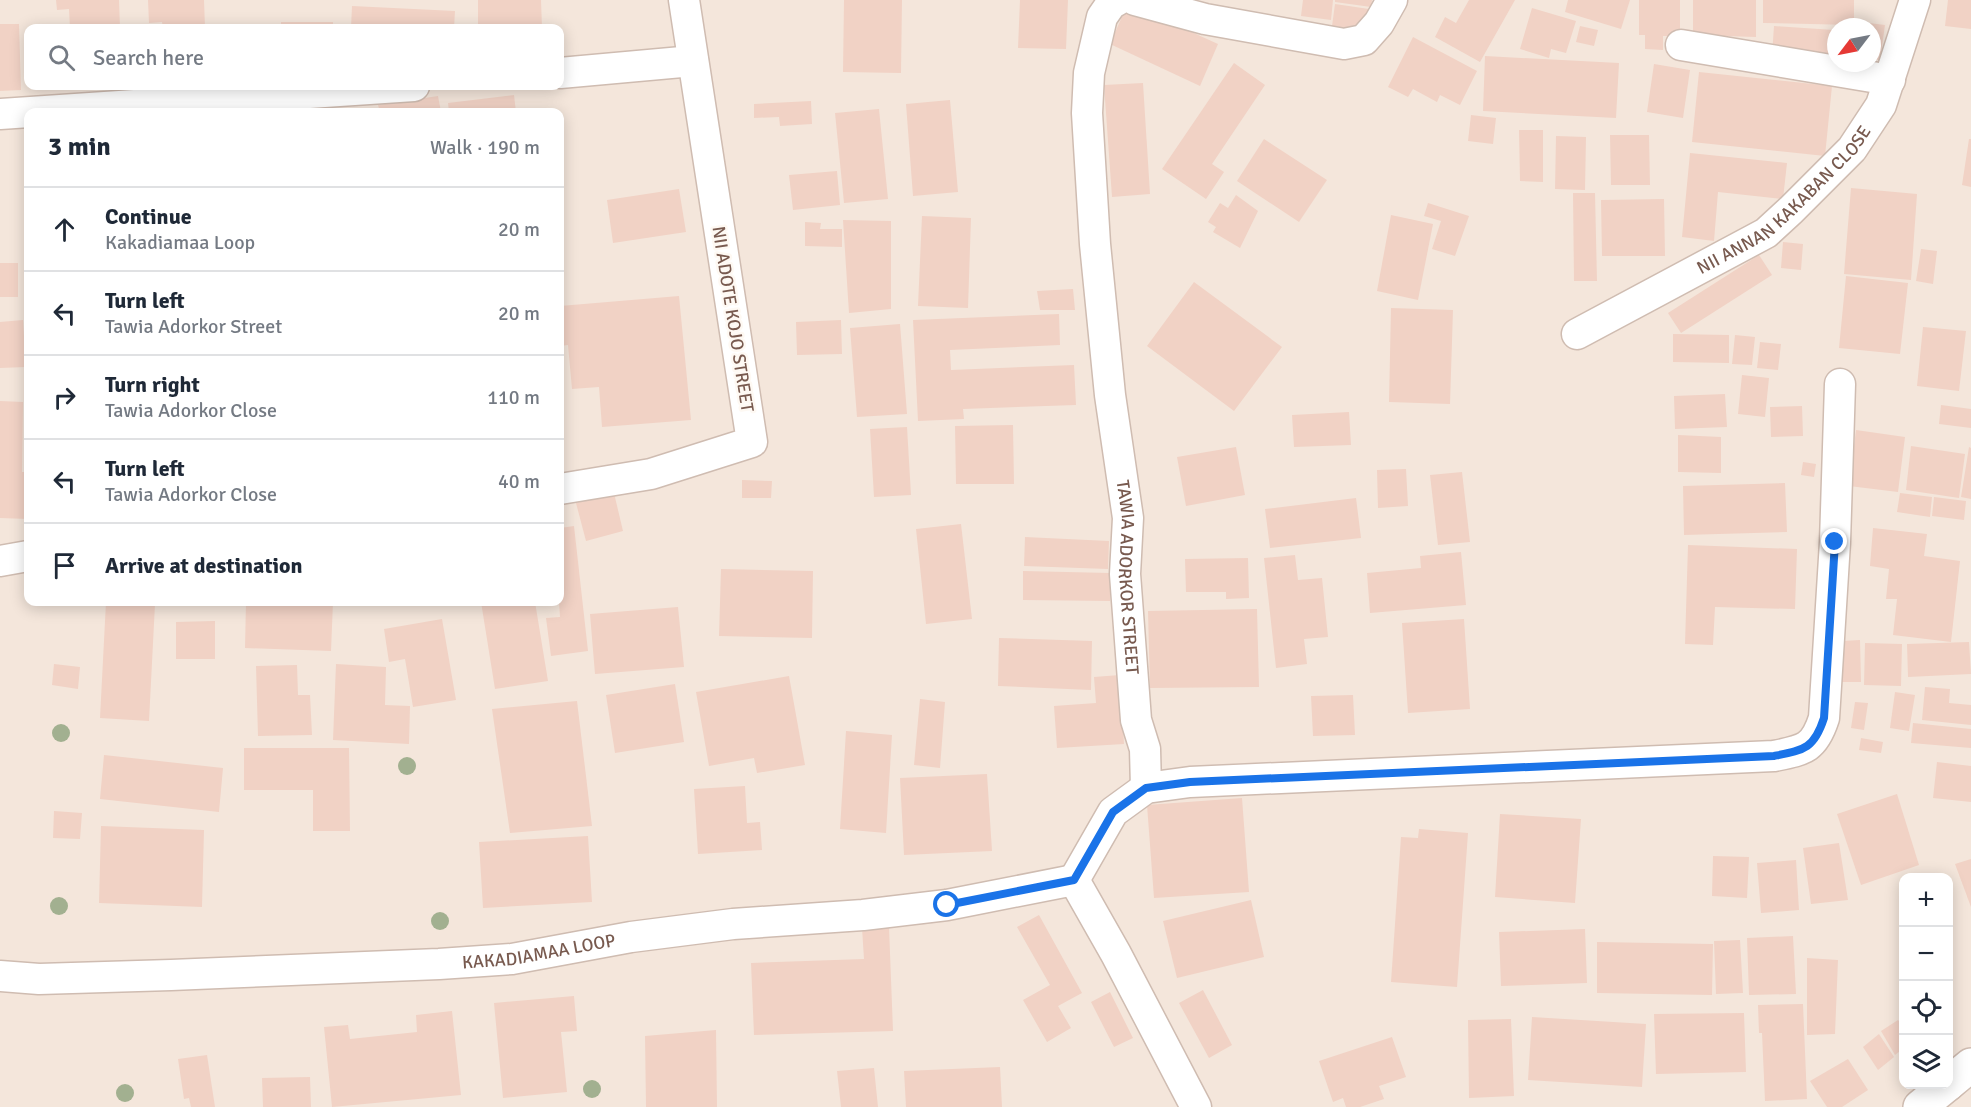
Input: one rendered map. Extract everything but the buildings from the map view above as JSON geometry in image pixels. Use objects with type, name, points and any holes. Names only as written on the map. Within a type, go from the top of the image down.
[{"type":"street","name":"NII ADOTE KOJO STREET","points":[[564,488],[651,474],[752,442],[684,0]]},
{"type":"street","name":"TAWIA ADORKOR STREET","points":[[1118,0],[1111,4],[1102,17],[1089,73],[1087,113],[1095,244],[1108,384],[1128,518],[1125,574],[1136,720],[1145,749],[1146,788]]},
{"type":"street","points":[[1135,0],[1205,19],[1344,44],[1364,40],[1379,23],[1392,0]]},
{"type":"street","name":"NII ANNAN KAKABAN CLOSE","points":[[1577,334],[1766,233],[1791,210],[1852,149],[1881,105],[1915,0]]},
{"type":"street","points":[[1681,45],[1890,80]]},
{"type":"street","points":[[564,73],[693,61]]},
{"type":"street","points":[[89,108],[355,90]]},
{"type":"street","points":[[0,114],[24,112]]},
{"type":"street","points":[[1196,1107],[1116,954],[1074,880],[1113,812],[1146,788],[1190,782],[1774,756],[1802,751],[1818,736],[1824,718],[1835,542],[1840,384]]},
{"type":"street","points":[[0,561],[24,557]]},
{"type":"street","name":"KAKADIAMAA LOOP","points":[[0,976],[39,979],[171,975],[512,959],[631,937],[733,924],[863,915],[947,905],[1074,880]]},
{"type":"street","points":[[1953,1080],[1971,1065]]},
{"type":"street","points":[[1920,1107],[1942,1089]]},
{"type":"shaded area","points":[[0,0],[1971,0],[1971,1107],[0,1107]]},
{"type":"route","points":[[947,905],[1074,880],[1113,812],[1146,788],[1190,782],[1774,756],[1802,751],[1818,736],[1824,718],[1835,542]]}]
